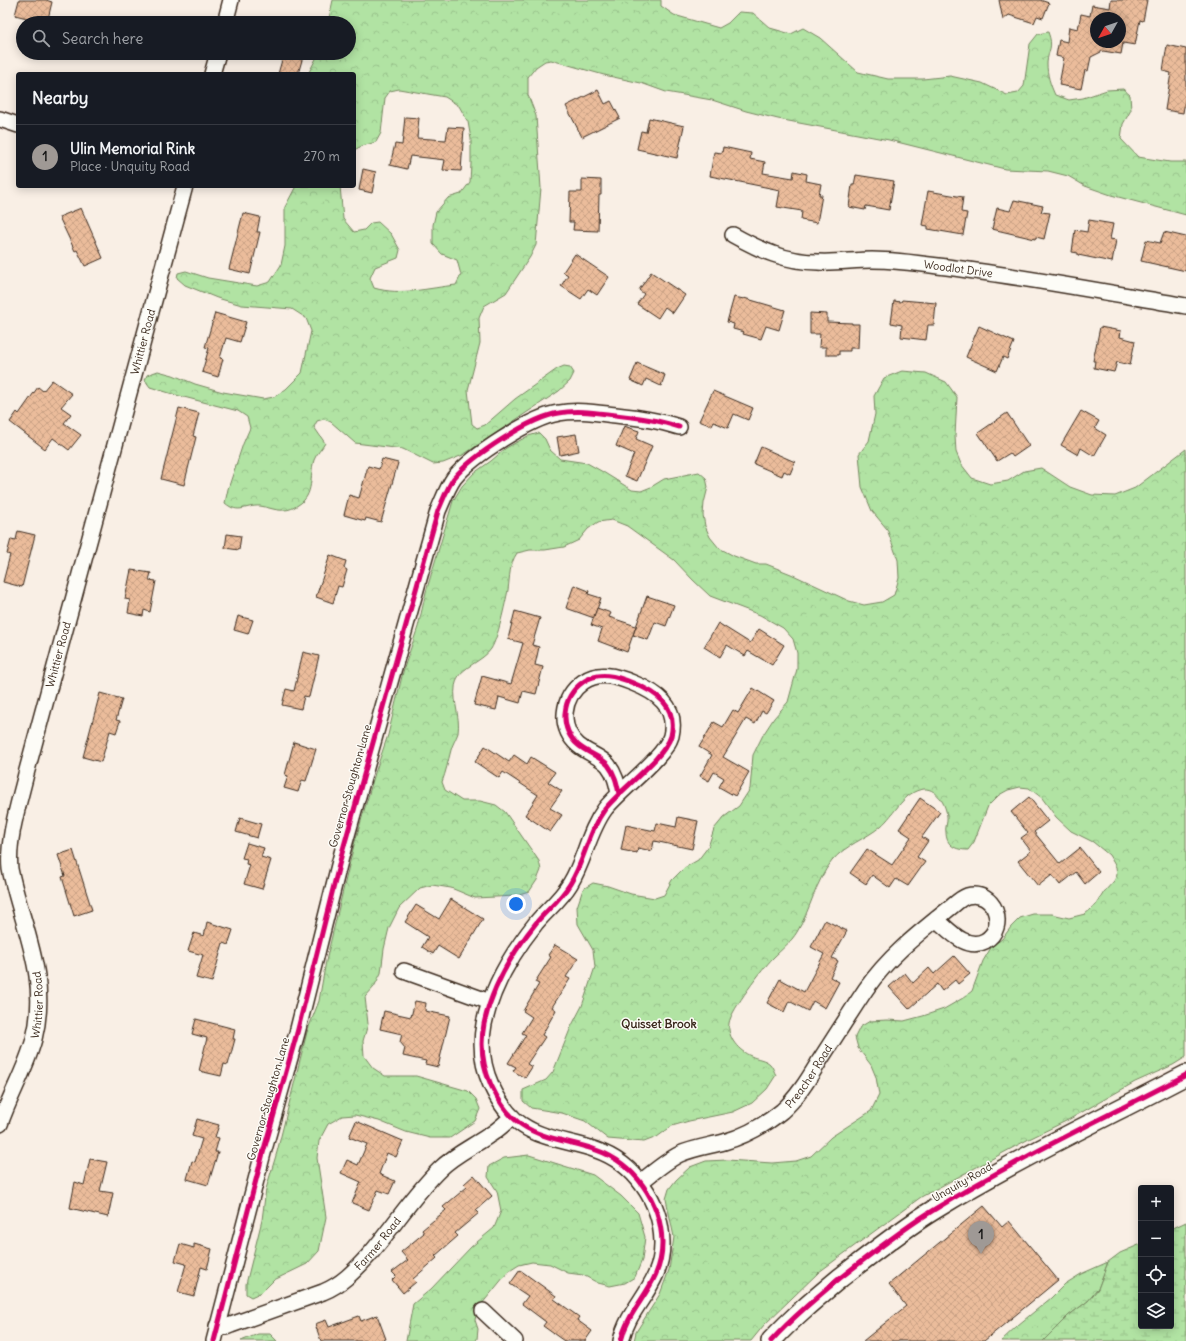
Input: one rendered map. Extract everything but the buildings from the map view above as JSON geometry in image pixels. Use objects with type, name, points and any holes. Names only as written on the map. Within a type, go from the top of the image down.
[{"type":"main road","name":"Unquity Road","points":[[771,1341],[802,1310],[852,1269],[899,1233],[935,1209],[1022,1160],[1186,1075]]},
{"type":"street","points":[[227,16],[231,0]]},
{"type":"street","points":[[213,72],[216,60]]},
{"type":"street","points":[[0,119],[16,123]]},
{"type":"street","name":"Whittier Road","points":[[0,1124],[26,1064],[34,1038],[39,1010],[35,963],[10,869],[9,859],[12,838],[26,774],[183,188]]},
{"type":"street","name":"Woodlot Drive","points":[[733,235],[774,255],[792,260],[819,262],[887,260],[969,270],[1186,306]]},
{"type":"street","name":"Governor Stoughton Lane","points":[[214,1341],[263,1153],[297,1033],[342,853],[436,519],[446,492],[455,477],[479,456],[519,430],[550,415],[567,412],[588,412],[652,419],[679,427]]},
{"type":"street","points":[[619,794],[616,780],[609,767],[577,744],[567,731],[565,725],[565,710],[570,697],[579,685],[598,676],[613,676],[654,692],[664,702],[670,716],[672,731],[668,744],[604,810],[593,827],[570,884],[529,932],[501,976],[490,1002],[485,1020],[482,1041],[485,1071],[494,1092],[505,1109],[519,1124],[538,1134],[607,1154],[626,1167],[641,1182],[652,1201],[659,1222],[661,1251],[658,1268],[655,1277],[628,1321],[621,1341]]},
{"type":"street","name":"Preacher Road","points":[[641,1182],[664,1164],[680,1154],[740,1136],[765,1123],[782,1111],[797,1096],[856,1004],[881,969],[906,944],[936,919]]},
{"type":"street","points":[[404,972],[490,1002]]},
{"type":"street","name":"Farmer Road","points":[[217,1326],[226,1327],[337,1286],[363,1261],[424,1186],[439,1170],[456,1156],[496,1131],[512,1117]]},
{"type":"street","points":[[483,1311],[515,1341]]},
{"type":"green space","points":[[333,0],[661,0],[661,6],[674,15],[719,28],[728,23],[739,12],[753,13],[770,28],[791,34],[803,28],[820,38],[858,72],[888,79],[923,79],[950,76],[982,83],[1007,95],[1018,93],[1024,86],[1030,44],[1038,34],[1048,32],[1051,45],[1047,63],[1048,72],[1050,83],[1055,95],[1069,100],[1083,98],[1107,90],[1123,89],[1130,95],[1131,110],[1123,124],[1121,139],[1138,157],[1170,162],[1186,162],[1186,215],[1111,195],[1085,186],[1068,176],[1048,171],[1005,169],[889,140],[778,119],[712,100],[666,92],[641,83],[604,75],[551,60],[545,61],[536,67],[528,77],[528,95],[536,116],[541,188],[536,245],[530,257],[506,293],[484,306],[479,318],[480,343],[468,390],[472,424],[477,428],[485,425],[515,399],[557,369],[564,366],[570,367],[574,373],[570,381],[559,391],[463,455],[443,463],[433,464],[403,449],[355,443],[331,422],[324,419],[317,421],[314,427],[325,443],[314,460],[309,491],[303,501],[295,507],[286,510],[278,510],[260,506],[238,509],[230,507],[225,503],[228,489],[243,444],[250,428],[247,417],[238,411],[150,387],[145,380],[147,375],[158,371],[223,392],[263,399],[274,397],[286,389],[302,373],[311,331],[306,318],[292,309],[242,305],[217,298],[185,285],[177,278],[178,273],[186,271],[208,278],[257,286],[270,282],[281,265],[285,246],[285,207],[295,188],[340,188],[343,219],[354,232],[364,230],[371,223],[378,222],[391,234],[400,250],[398,258],[375,267],[370,278],[374,288],[404,291],[456,285],[461,275],[457,260],[442,254],[433,244],[433,225],[436,212],[448,198],[461,194],[470,182],[471,139],[468,122],[459,106],[445,97],[399,89],[390,91],[385,98],[381,133],[376,142],[356,149],[356,72],[309,72],[315,60],[356,60],[356,16],[330,16]]},
{"type":"green space","points":[[902,371],[926,373],[946,382],[957,397],[955,436],[956,452],[961,464],[972,478],[990,484],[1008,481],[1024,471],[1041,468],[1070,487],[1092,495],[1115,496],[1135,488],[1186,449],[1186,1057],[1173,1065],[1135,1082],[1068,1120],[1027,1140],[921,1197],[819,1272],[764,1325],[751,1341],[634,1341],[636,1332],[660,1294],[669,1270],[674,1237],[666,1199],[669,1189],[676,1180],[690,1167],[706,1161],[727,1160],[772,1163],[796,1161],[811,1156],[831,1137],[871,1111],[879,1095],[876,1077],[871,1065],[858,1048],[855,1037],[860,1027],[870,1021],[904,1021],[923,1016],[944,1009],[963,998],[972,991],[983,961],[992,946],[1002,939],[1020,918],[1033,914],[1052,914],[1069,918],[1085,914],[1096,905],[1117,875],[1116,867],[1109,855],[1093,842],[1071,831],[1056,817],[1042,798],[1029,788],[1020,787],[1008,790],[999,795],[988,806],[974,842],[968,850],[956,848],[948,841],[946,837],[946,810],[938,795],[924,789],[917,791],[905,798],[886,821],[875,831],[849,846],[837,855],[821,878],[795,936],[762,971],[735,1009],[729,1023],[732,1039],[742,1051],[753,1057],[768,1062],[776,1075],[767,1089],[752,1103],[733,1112],[672,1126],[657,1137],[644,1142],[608,1139],[585,1121],[562,1113],[531,1108],[523,1101],[523,1090],[546,1080],[553,1072],[571,1027],[582,1006],[595,967],[593,950],[578,924],[577,907],[583,889],[593,883],[608,886],[631,894],[655,898],[664,895],[672,880],[684,868],[698,860],[708,847],[714,829],[724,817],[739,806],[750,789],[753,755],[774,718],[788,702],[797,669],[797,653],[793,639],[783,628],[760,615],[710,596],[674,560],[627,526],[612,520],[598,522],[588,529],[579,540],[564,547],[545,550],[530,550],[517,553],[511,566],[505,604],[494,644],[483,657],[463,671],[457,679],[455,686],[455,699],[459,726],[442,782],[445,790],[462,801],[480,801],[496,805],[505,812],[539,861],[541,870],[537,880],[529,892],[516,896],[475,898],[451,888],[432,885],[420,888],[399,908],[389,928],[384,949],[381,973],[374,987],[365,997],[368,1024],[363,1041],[364,1056],[373,1068],[385,1076],[416,1076],[468,1091],[476,1099],[480,1109],[475,1121],[450,1138],[430,1138],[406,1132],[379,1121],[355,1115],[342,1116],[328,1124],[319,1141],[317,1158],[326,1217],[319,1251],[307,1264],[274,1280],[262,1292],[251,1297],[246,1294],[246,1284],[262,1220],[266,1189],[277,1152],[307,1032],[319,1001],[326,961],[354,845],[388,735],[404,668],[418,627],[426,592],[453,501],[462,486],[474,473],[506,448],[528,436],[539,433],[545,439],[550,450],[560,459],[587,463],[632,490],[641,491],[664,479],[699,472],[706,478],[708,487],[703,515],[705,526],[710,537],[719,548],[734,556],[756,564],[766,564],[791,574],[849,601],[864,605],[882,602],[894,595],[899,578],[898,560],[887,529],[872,511],[862,487],[859,454],[869,441],[875,414],[874,396],[884,378]]},
{"type":"green space","points":[[529,1155],[593,1175],[621,1196],[638,1213],[645,1237],[642,1260],[635,1277],[625,1283],[610,1286],[598,1283],[583,1275],[568,1273],[550,1264],[532,1262],[519,1265],[508,1272],[477,1310],[475,1320],[478,1329],[477,1339],[475,1341],[406,1341],[413,1304],[431,1289],[471,1247],[494,1228],[501,1211],[497,1191],[488,1177],[489,1166],[504,1158]]},
{"type":"green space","points":[[1186,1222],[1186,1341],[1043,1341],[1068,1316],[1088,1301],[1098,1289],[1108,1262],[1120,1253],[1138,1245],[1138,1329],[1174,1329],[1174,1228]]},
{"type":"green space","points":[[1108,1262],[1098,1289],[1088,1301],[1068,1316],[1043,1341],[1001,1341],[1065,1284],[1081,1274]]},
{"type":"green space","points":[[258,1334],[270,1334],[277,1341],[241,1341]]},
{"type":"cycle path","points":[[214,1341],[263,1153],[297,1033],[342,853],[438,511],[449,486],[454,478],[474,459],[518,430],[547,416],[577,411],[634,417],[679,427]]},
{"type":"cycle path","points":[[619,794],[615,779],[608,765],[578,745],[567,730],[565,721],[567,704],[576,688],[583,682],[595,677],[608,676],[627,680],[657,696],[668,708],[671,716],[671,736],[667,744],[652,763],[605,809],[594,827],[570,884],[558,900],[536,923],[511,958],[492,996],[484,1024],[482,1047],[484,1062],[491,1085],[504,1107],[512,1117],[522,1125],[539,1134],[587,1147],[610,1156],[633,1174],[651,1198],[657,1212],[660,1227],[662,1242],[661,1257],[652,1283],[631,1316],[621,1341]]},
{"type":"cycle path","points":[[771,1341],[796,1316],[840,1278],[923,1217],[1028,1156],[1186,1075]]},
{"type":"place","name":"Ulin Memorial Rink","points":[[981,1254]]},
{"type":"district","name":"Quisset Brook","points":[[659,1024]]}]
